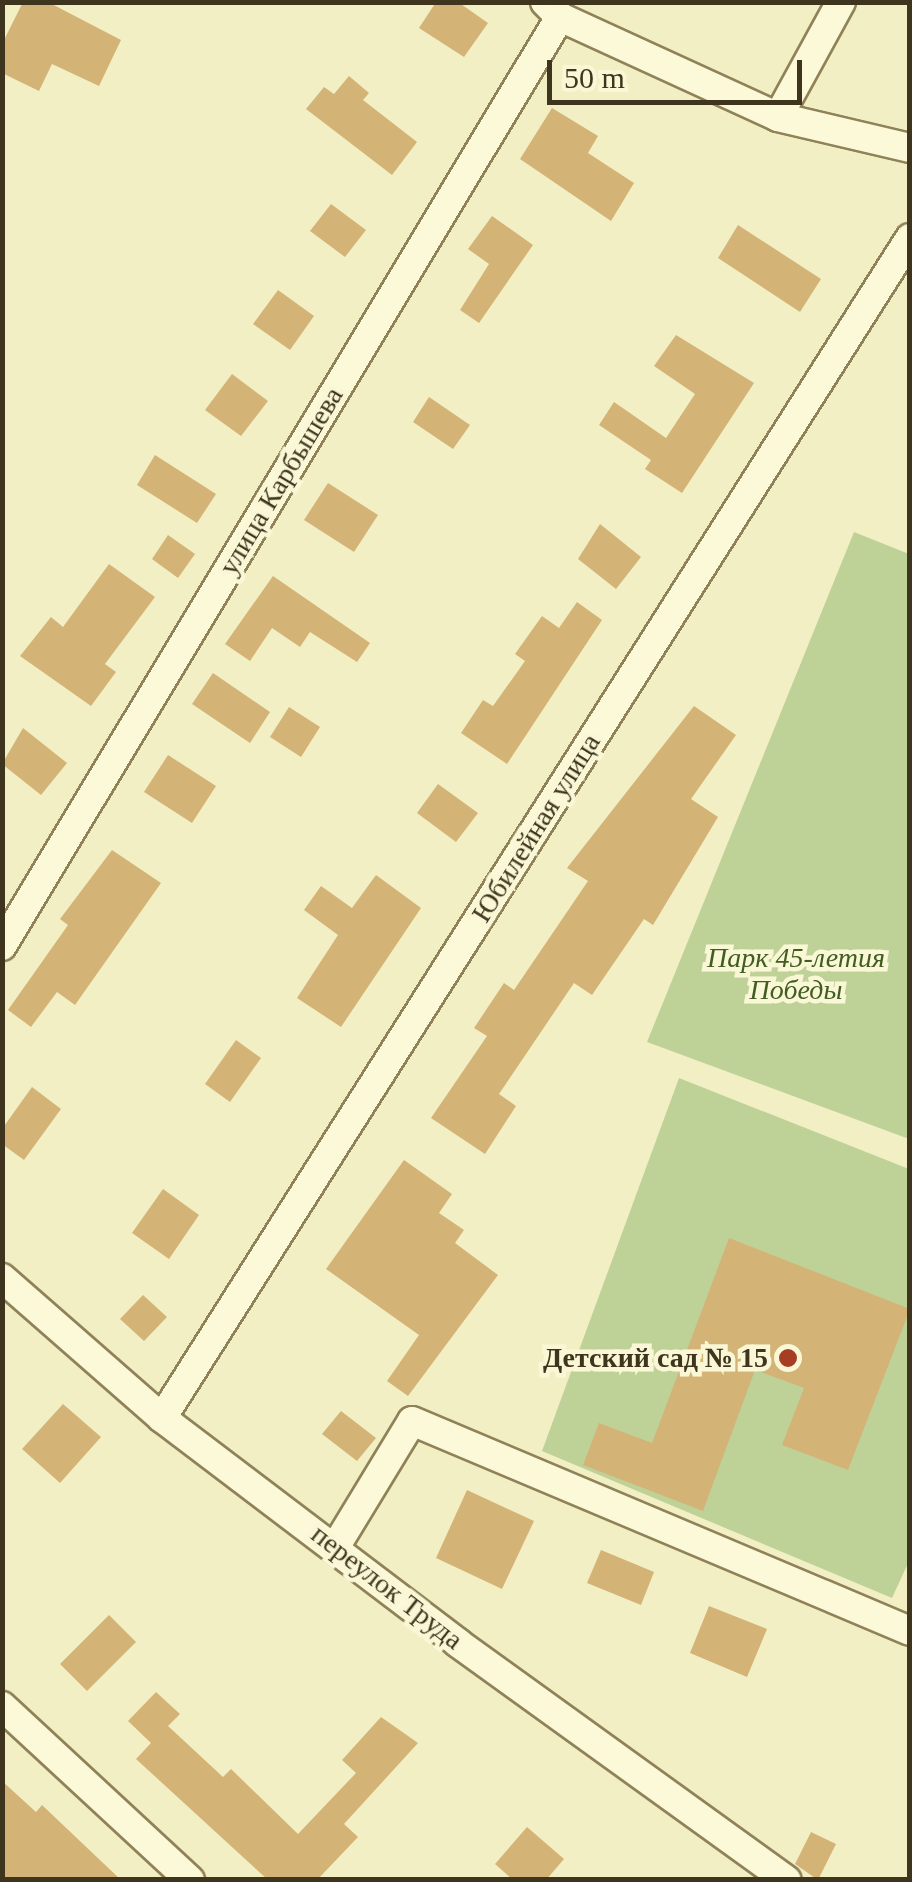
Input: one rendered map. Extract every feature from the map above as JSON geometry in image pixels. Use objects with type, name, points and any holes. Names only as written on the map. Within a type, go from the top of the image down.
[{"type":"street","points":[[778,117],[841,2]]},
{"type":"street","points":[[552,10],[778,117],[910,148]]},
{"type":"street","name":"улица Карбышева","points":[[2,946],[552,10]]},
{"type":"street","name":"Юбилейная улица","points":[[162,1418],[910,238]]},
{"type":"street","name":"переулок Труда","points":[[2,1278],[162,1418],[336,1546],[458,1643],[787,1879]]},
{"type":"street","points":[[336,1546],[412,1422],[910,1632]]},
{"type":"street","points":[[2,1706],[190,1880]]},
{"type":"green space","name":"Парк 45-летия Победы","points":[[854,532],[909,554],[909,1139],[647,1042]]},
{"type":"green space","points":[[679,1078],[909,1169],[910,1559],[892,1598],[542,1451]]},
{"type":"building","points":[[23,2],[48,2],[121,40],[99,86],[52,64],[39,91],[2,73],[2,44]]},
{"type":"building","points":[[436,2],[458,2],[488,23],[464,57],[419,28]]},
{"type":"building","points":[[349,76],[369,93],[363,100],[417,142],[392,175],[306,109],[324,87],[334,94]]},
{"type":"building","points":[[552,108],[598,136],[588,153],[634,183],[611,221],[520,159]]},
{"type":"building","points":[[331,204],[366,230],[345,257],[310,231]]},
{"type":"building","points":[[492,216],[533,245],[479,323],[460,310],[489,264],[468,249]]},
{"type":"building","points":[[738,225],[821,279],[800,312],[718,258]]},
{"type":"building","points":[[278,290],[314,316],[290,350],[253,324]]},
{"type":"building","points":[[676,335],[754,383],[682,493],[645,469],[651,460],[599,425],[614,402],[666,438],[695,394],[654,366]]},
{"type":"building","points":[[232,374],[268,401],[241,436],[205,410]]},
{"type":"building","points":[[429,397],[470,425],[453,449],[413,422]]},
{"type":"building","points":[[155,455],[216,494],[197,523],[137,485]]},
{"type":"building","points":[[328,483],[378,515],[354,552],[304,520]]},
{"type":"building","points":[[600,524],[641,557],[616,589],[578,559]]},
{"type":"building","points":[[168,535],[195,554],[178,578],[152,559]]},
{"type":"building","points":[[109,564],[155,597],[105,664],[116,672],[91,706],[20,656],[51,617],[63,627]]},
{"type":"building","points":[[273,576],[370,643],[357,662],[310,632],[300,647],[272,628],[250,661],[225,644]]},
{"type":"building","points":[[577,602],[602,620],[507,764],[461,733],[483,700],[493,706],[525,661],[515,654],[542,616],[559,628]]},
{"type":"building","points":[[213,673],[270,712],[250,743],[192,704]]},
{"type":"building","points":[[694,706],[736,735],[691,799],[718,817],[653,925],[644,919],[592,995],[574,983],[499,1094],[516,1106],[485,1154],[431,1118],[487,1036],[474,1028],[504,983],[514,990],[588,881],[567,868]]},
{"type":"building","points":[[289,707],[320,727],[301,757],[270,737]]},
{"type":"building","points":[[23,728],[67,763],[41,795],[2,764]]},
{"type":"building","points":[[168,755],[216,786],[192,823],[144,792]]},
{"type":"building","points":[[438,784],[478,813],[456,842],[417,813]]},
{"type":"building","points":[[112,850],[161,883],[75,1005],[57,992],[31,1027],[8,1010],[68,925],[60,919]]},
{"type":"building","points":[[376,875],[421,908],[341,1027],[297,998],[338,935],[304,910],[321,886],[352,908]]},
{"type":"building","points":[[236,1040],[261,1058],[230,1102],[205,1084]]},
{"type":"building","points":[[32,1087],[61,1109],[24,1160],[2,1144],[2,1129]]},
{"type":"building","points":[[404,1160],[452,1194],[439,1213],[464,1230],[455,1243],[498,1275],[408,1396],[387,1381],[419,1335],[326,1269]]},
{"type":"building","points":[[163,1189],[199,1215],[169,1259],[132,1233]]},
{"type":"building","points":[[729,1238],[910,1309],[848,1470],[782,1445],[804,1388],[755,1370],[703,1511],[583,1465],[599,1423],[652,1443]]},
{"type":"building","points":[[143,1295],[167,1317],[144,1341],[120,1319]]},
{"type":"building","points":[[63,1404],[101,1437],[60,1483],[22,1449]]},
{"type":"building","points":[[341,1411],[376,1438],[357,1461],[322,1434]]},
{"type":"building","points":[[467,1490],[534,1521],[502,1589],[436,1558]]},
{"type":"building","points":[[601,1550],[654,1572],[641,1605],[587,1583]]},
{"type":"building","points":[[709,1606],[767,1629],[747,1677],[690,1653]]},
{"type":"building","points":[[109,1615],[136,1642],[87,1691],[60,1664]]},
{"type":"building","points":[[156,1692],[180,1714],[168,1726],[223,1777],[231,1769],[298,1834],[356,1773],[342,1760],[381,1717],[418,1743],[344,1824],[358,1837],[317,1880],[268,1880],[136,1759],[151,1743],[128,1721]]},
{"type":"building","points":[[2,1781],[36,1812],[42,1805],[121,1880],[2,1880]]},
{"type":"building","points":[[527,1827],[564,1859],[546,1880],[513,1880],[495,1864]]},
{"type":"building","points":[[811,1832],[836,1844],[818,1880],[795,1864]]},
{"type":"place","name":"Детский сад № 15","points":[[788,1358]]}]
